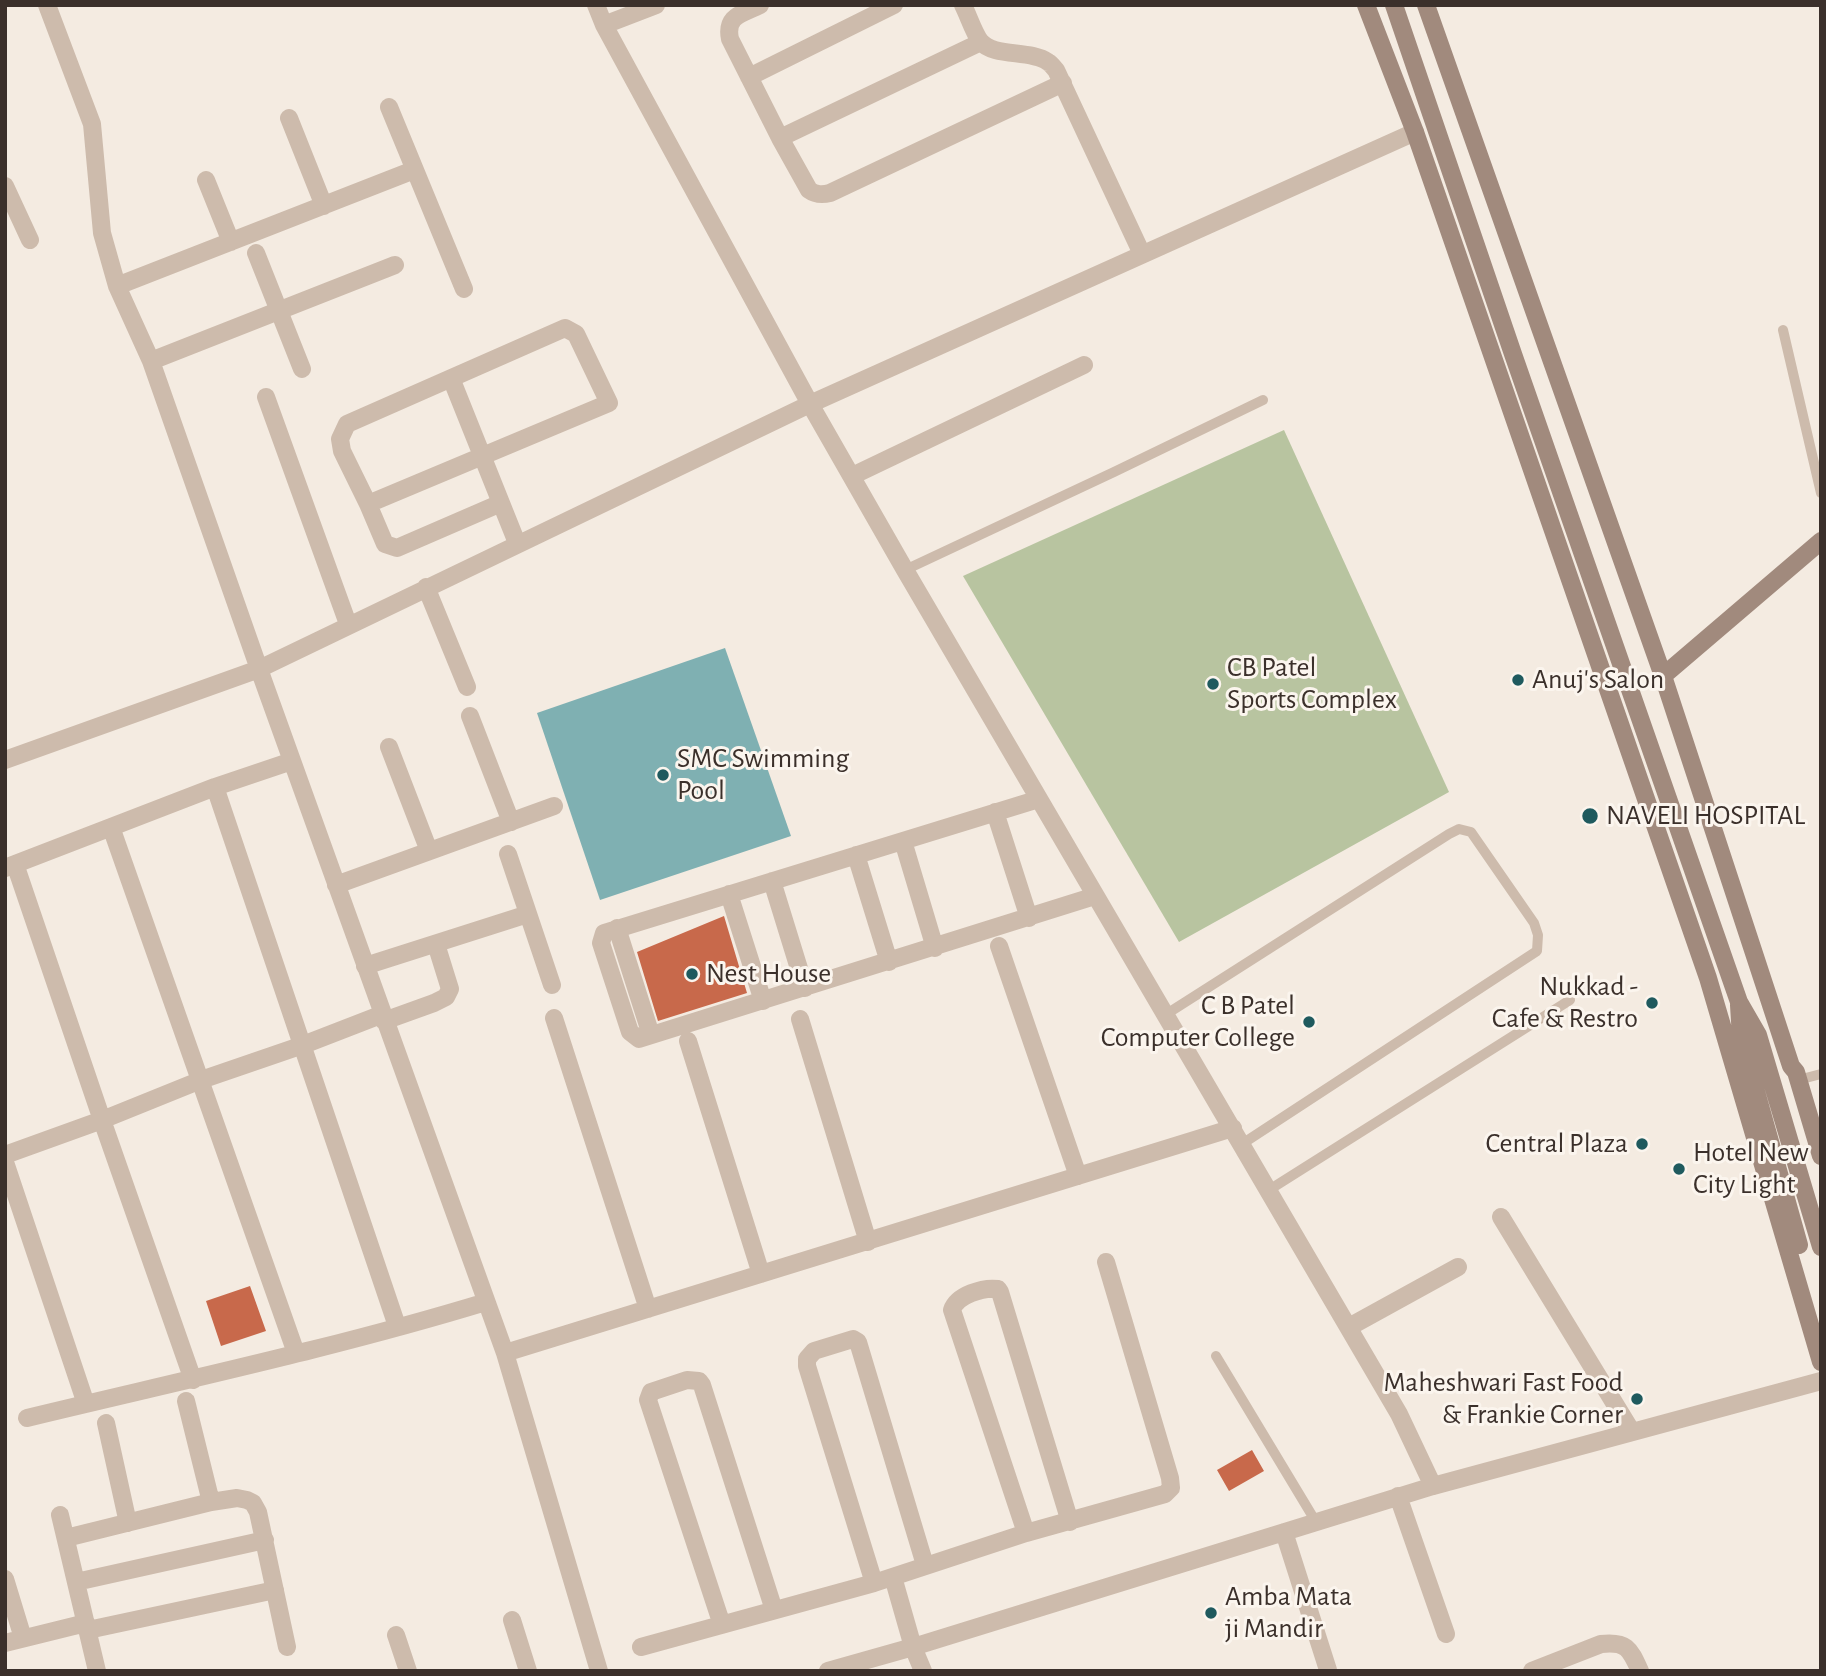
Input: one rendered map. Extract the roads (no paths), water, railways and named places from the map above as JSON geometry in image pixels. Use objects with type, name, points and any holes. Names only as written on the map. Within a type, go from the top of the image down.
[{"type":"main road","points":[[1366,5],[1415,132],[1708,978],[1821,1362]]},
{"type":"main road","points":[[1394,5],[1517,368],[1739,1002],[1758,1034],[1821,1247]]},
{"type":"main road","points":[[1426,5],[1663,676],[1821,1156]]},
{"type":"main road","points":[[1663,676],[1821,541]]},
{"type":"main road","points":[[1739,1002],[1741,1038],[1821,1323]]},
{"type":"street","points":[[47,5],[92,124],[102,233],[117,286],[151,361],[505,1353],[598,1671]]},
{"type":"street","points":[[596,5],[604,25],[810,404],[1095,897],[1349,1327],[1399,1414],[1433,1486]]},
{"type":"street","points":[[604,25],[656,5]]},
{"type":"street","points":[[760,5],[730,22],[730,39],[780,138],[809,190],[814,193],[822,195],[830,192],[1063,83]]},
{"type":"street","points":[[749,77],[894,5]]},
{"type":"street","points":[[964,5],[981,42],[995,50],[1038,57],[1056,70],[1142,254]]},
{"type":"street","points":[[780,138],[981,42]]},
{"type":"street","points":[[389,107],[464,289]]},
{"type":"street","points":[[289,118],[324,206]]},
{"type":"street","points":[[5,760],[259,669],[810,404],[1415,132]]},
{"type":"street","points":[[117,286],[414,170]]},
{"type":"street","points":[[206,180],[231,242]]},
{"type":"street","points":[[5,186],[30,240]]},
{"type":"street","points":[[256,253],[302,369]]},
{"type":"street","points":[[151,361],[395,265]]},
{"type":"street","points":[[368,504],[609,403],[576,334],[565,328],[347,424],[340,439],[342,451],[385,544],[397,548],[501,503]]},
{"type":"street","points":[[852,476],[1084,365]]},
{"type":"street","points":[[450,378],[517,544]]},
{"type":"street","points":[[266,397],[348,624]]},
{"type":"street","points":[[426,587],[467,687]]},
{"type":"street","points":[[470,716],[511,822]]},
{"type":"street","points":[[390,747],[429,851]]},
{"type":"street","points":[[193,1380],[10,866],[215,787],[292,761]]},
{"type":"street","points":[[215,787],[397,1326]]},
{"type":"street","points":[[1039,799],[604,933],[601,943],[631,1032],[639,1039],[1095,897]]},
{"type":"street","points":[[336,885],[555,806]]},
{"type":"street","points":[[995,813],[1029,918]]},
{"type":"street","points":[[111,827],[296,1353]]},
{"type":"street","points":[[903,841],[935,947]]},
{"type":"street","points":[[508,855],[552,985]]},
{"type":"street","points":[[856,855],[889,962]]},
{"type":"street","points":[[772,881],[805,988]]},
{"type":"street","points":[[729,894],[763,1001]]},
{"type":"street","points":[[365,966],[528,914]]},
{"type":"street","points":[[5,1155],[201,1080],[384,1017],[434,1003],[446,997],[450,989],[436,944]]},
{"type":"street","points":[[999,946],[1078,1176]]},
{"type":"street","points":[[554,1018],[648,1309]]},
{"type":"street","points":[[800,1019],[867,1242]]},
{"type":"street","points":[[688,1041],[761,1274]]},
{"type":"street","points":[[505,1353],[1078,1176],[1238,1136]]},
{"type":"street","points":[[5,1162],[86,1404]]},
{"type":"street","points":[[1501,1217],[1632,1432]]},
{"type":"street","points":[[641,1647],[874,1583],[1026,1533],[1165,1494],[1171,1488],[1171,1478],[1106,1262]]},
{"type":"street","points":[[1349,1327],[1458,1267]]},
{"type":"street","points":[[1026,1533],[952,1310],[960,1298],[986,1289],[998,1289],[1000,1292],[1070,1522]]},
{"type":"street","points":[[27,1418],[193,1380],[486,1302]]},
{"type":"street","points":[[874,1583],[807,1366],[807,1359],[814,1351],[853,1339],[858,1342],[925,1565]]},
{"type":"street","points":[[722,1625],[648,1400],[651,1392],[687,1380],[699,1381],[702,1385],[774,1610]]},
{"type":"street","points":[[828,1671],[1398,1496],[1821,1381]]},
{"type":"street","points":[[186,1401],[211,1503]]},
{"type":"street","points":[[106,1423],[128,1522]]},
{"type":"street","points":[[1398,1496],[1446,1634]]},
{"type":"street","points":[[66,1538],[211,1503],[237,1498],[247,1500],[253,1503],[258,1512],[287,1647]]},
{"type":"street","points":[[60,1515],[97,1671]]},
{"type":"street","points":[[1284,1532],[1328,1670]]},
{"type":"street","points":[[76,1582],[265,1540]]},
{"type":"street","points":[[893,1577],[913,1647],[923,1671]]},
{"type":"street","points":[[5,1579],[23,1638]]},
{"type":"street","points":[[5,1643],[275,1590]]},
{"type":"street","points":[[512,1620],[528,1671]]},
{"type":"street","points":[[396,1635],[408,1671]]},
{"type":"street","points":[[1532,1671],[1601,1644],[1613,1642],[1622,1644],[1631,1651],[1640,1671]]},
{"type":"lane","points":[[1783,330],[1821,493]]},
{"type":"lane","points":[[905,570],[1263,400]]},
{"type":"lane","points":[[1165,1015],[1459,829],[1471,832],[1534,923],[1538,935],[1537,951],[1238,1136]]},
{"type":"lane","points":[[1269,1190],[1570,1000]]},
{"type":"lane","points":[[1798,1080],[1821,1074]]},
{"type":"lane","points":[[1216,1356],[1315,1522]]},
{"type":"water","name":"SMC Swimming Pool","points":[[725,648],[791,836],[600,900],[537,713]]},
{"type":"place","name":"Anuj's Salon","points":[[1518,680]]},
{"type":"place","name":"CB Patel Sports Complex","points":[[1213,684]]},
{"type":"place","name":"SMC Swimming Pool","points":[[663,775]]},
{"type":"place","name":"NAVELI HOSPITAL","points":[[1590,816]]},
{"type":"place","name":"Nest House","points":[[692,974]]},
{"type":"place","name":"Nukkad - Cafe & Restro","points":[[1652,1003]]},
{"type":"place","name":"C B Patel Computer College","points":[[1309,1022]]},
{"type":"place","name":"Central Plaza","points":[[1642,1144]]},
{"type":"place","name":"Hotel New City Light","points":[[1679,1169]]},
{"type":"place","name":"Maheshwari Fast Food & Frankie Corner","points":[[1637,1399]]},
{"type":"place","name":"Amba Mata ji Mandir","points":[[1211,1613]]}]
